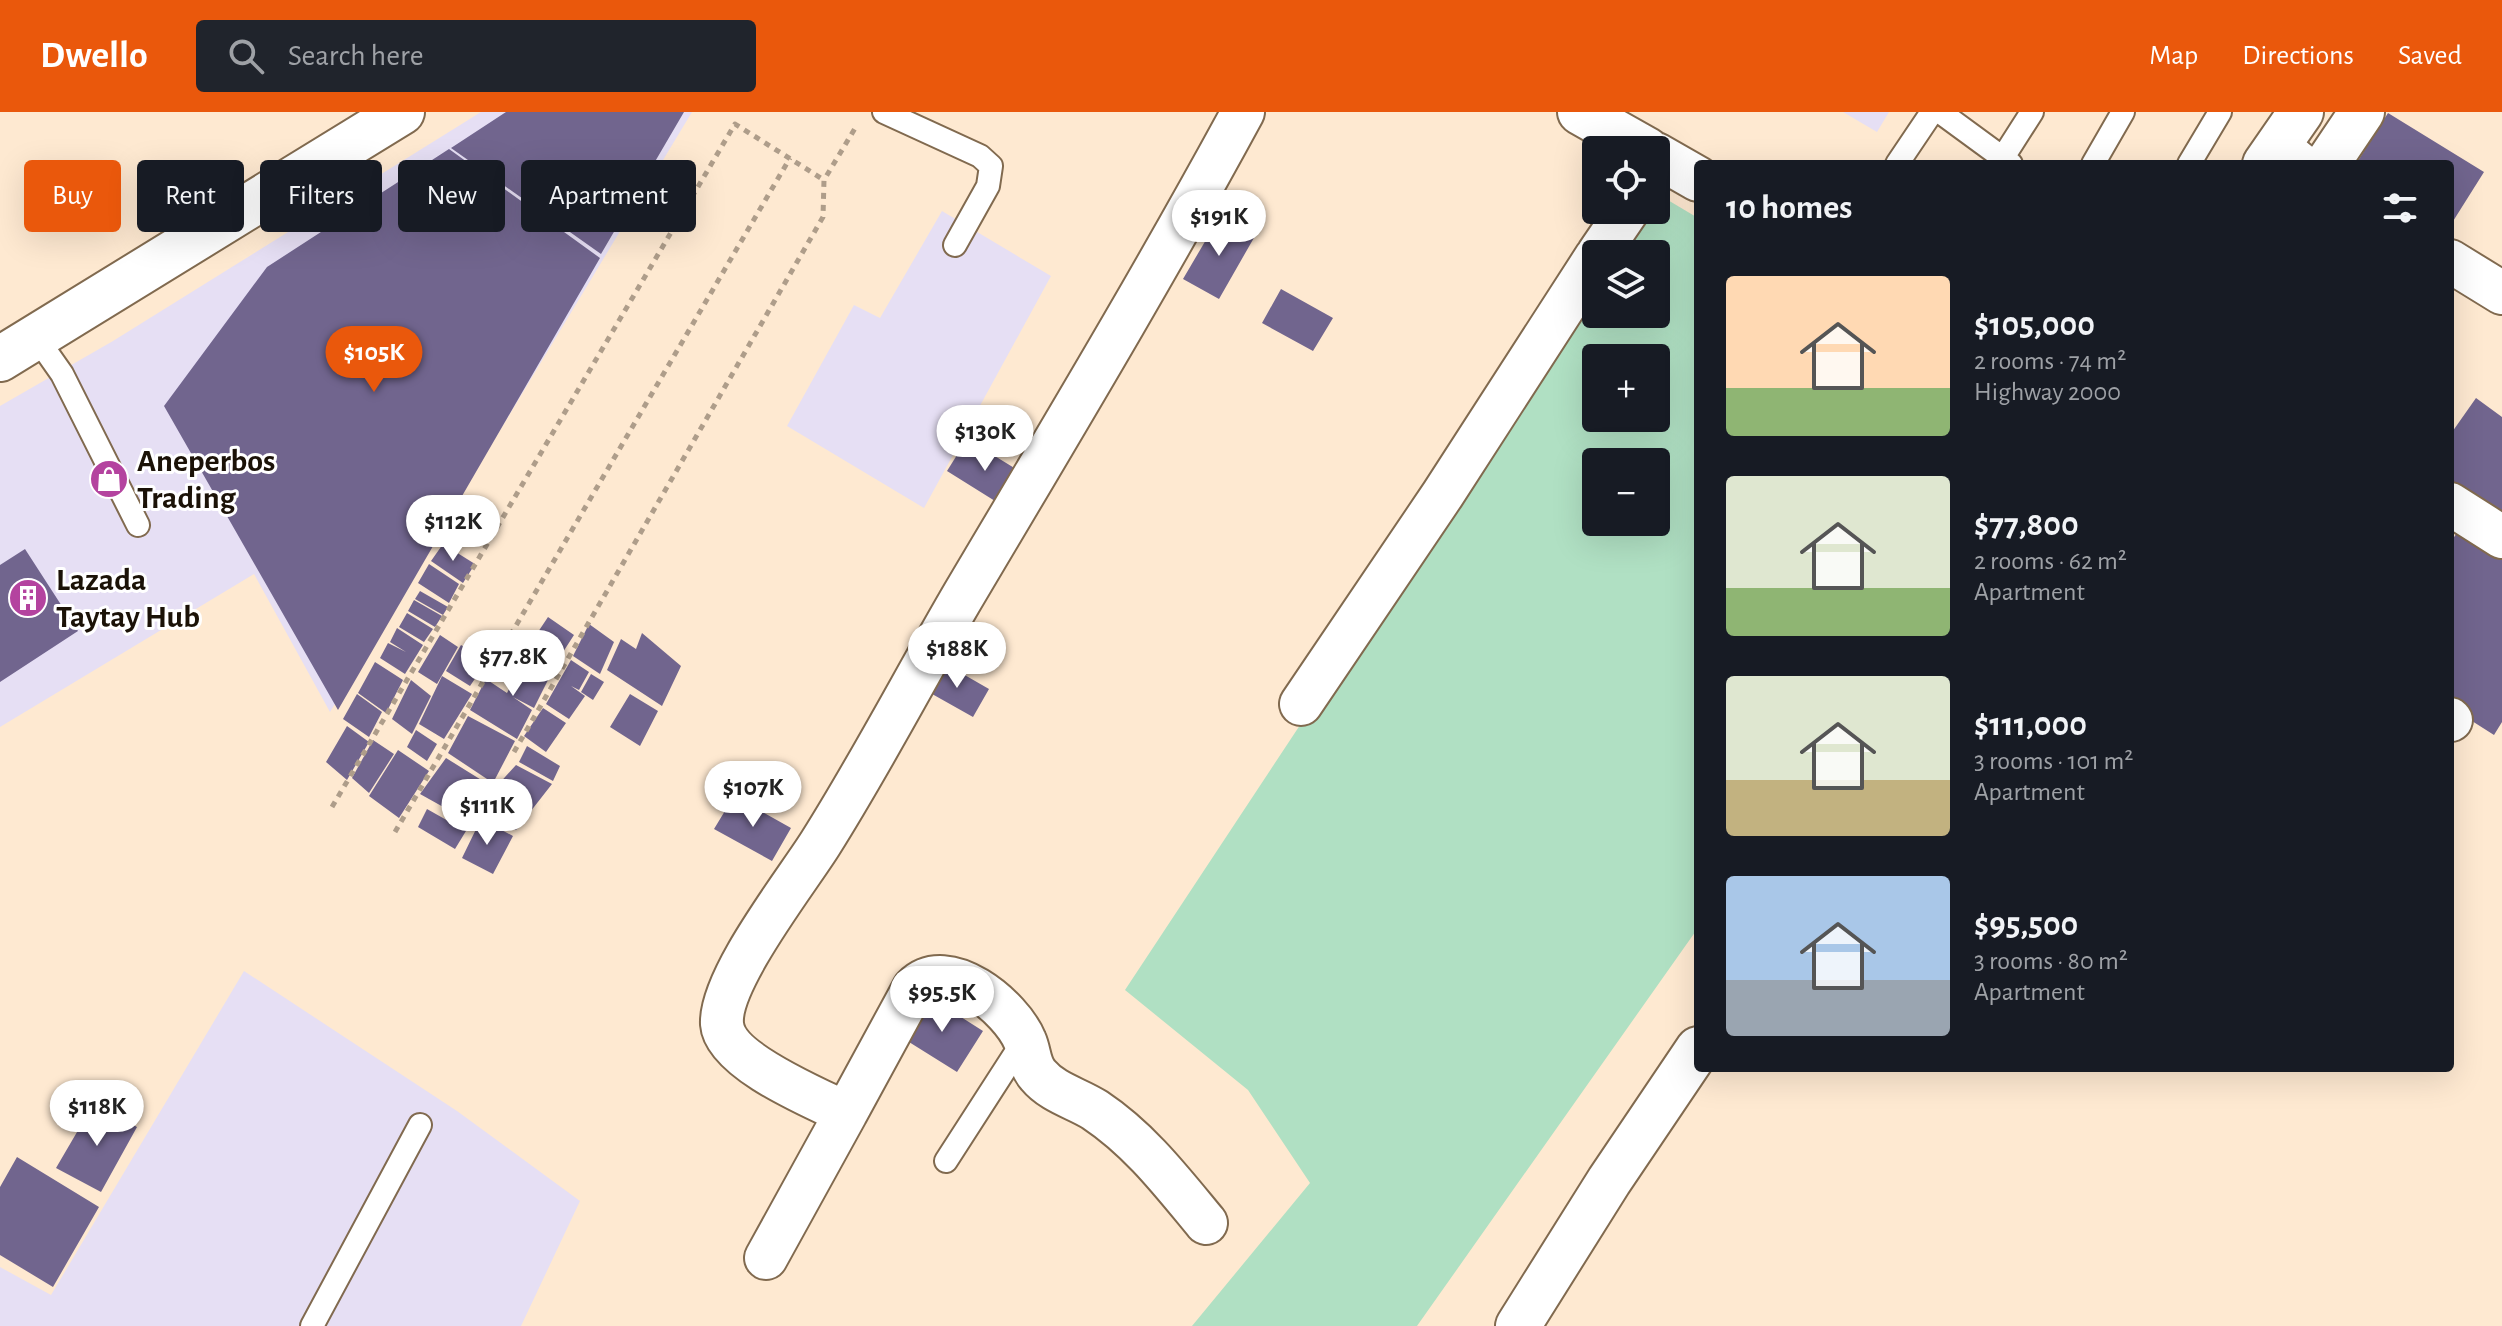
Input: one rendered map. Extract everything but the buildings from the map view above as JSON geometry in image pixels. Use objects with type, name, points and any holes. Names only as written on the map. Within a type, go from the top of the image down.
[{"type":"street","points":[[18,348],[402,112]]},
{"type":"street","points":[[846,1113],[791,1086],[731,1048],[722,1024],[729,994],[742,965],[822,841],[1163,259],[1243,112]]},
{"type":"street","points":[[1580,112],[1620,136]]},
{"type":"street","points":[[2330,160],[2362,112]]},
{"type":"street","points":[[2454,263],[2502,293]]},
{"type":"street","points":[[1301,704],[1443,494],[1582,278]]},
{"type":"street","points":[[2454,507],[2502,537]]},
{"type":"street","points":[[766,1258],[914,988],[932,976],[944,975],[971,987],[1001,1008],[1025,1039],[1037,1074],[1065,1096],[1094,1110],[1150,1154],[1206,1223]]},
{"type":"street","points":[[1518,1326],[1609,1181],[1694,1055]]},
{"type":"lane","points":[[884,112],[980,156],[991,166],[988,186],[955,245]]},
{"type":"lane","points":[[1900,160],[1932,112]]},
{"type":"lane","points":[[1940,112],[2003,160]]},
{"type":"lane","points":[[2007,160],[2032,112]]},
{"type":"lane","points":[[2095,160],[2123,112]]},
{"type":"lane","points":[[2191,160],[2220,112]]},
{"type":"lane","points":[[18,348],[62,374],[138,525]]},
{"type":"lane","points":[[946,1161],[1025,1039]]},
{"type":"lane","points":[[312,1326],[420,1125]]},
{"type":"path","points":[[514,752],[823,217],[824,180],[864,112]]},
{"type":"path","points":[[332,807],[735,124],[824,180]]},
{"type":"path","points":[[395,832],[790,158]]},
{"type":"shaded area","points":[[481,112],[692,112],[663,160],[521,160],[521,232],[620,232],[330,712],[254,574],[0,727],[0,406],[113,341],[288,232],[382,232],[382,174],[398,164],[398,232],[505,232],[505,160],[404,160]]},
{"type":"shaded area","points":[[1843,112],[1889,112],[1877,132]]},
{"type":"shaded area","points":[[942,211],[1051,276],[924,508],[787,426],[854,305],[880,318]]},
{"type":"shaded area","points":[[244,971],[457,1111],[580,1201],[521,1326],[0,1326],[0,1267],[51,1295]]},
{"type":"green space","points":[[1670,201],[1694,216],[1694,934],[1417,1326],[1192,1326],[1310,1183],[1248,1090],[1125,990],[1582,298],[1582,328],[1670,328],[1670,240],[1620,240],[1631,224],[1670,224]]},
{"type":"place","name":"Aneperbos Trading","points":[[109,479]]},
{"type":"place","name":"Lazada Taytay Hub","points":[[28,598]]}]
